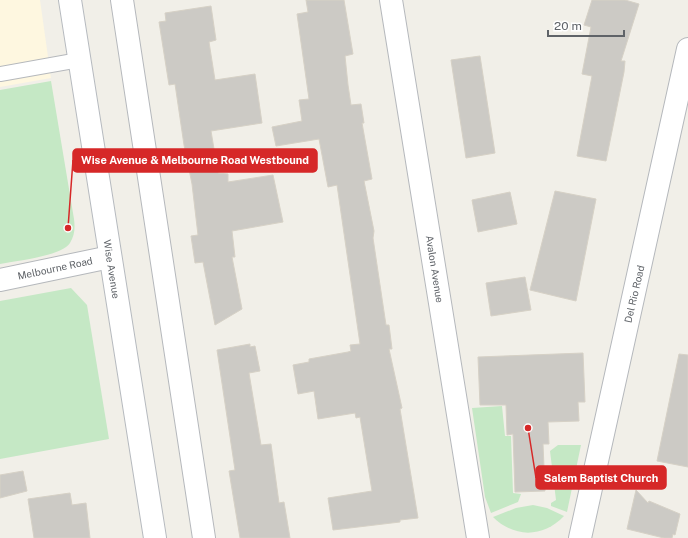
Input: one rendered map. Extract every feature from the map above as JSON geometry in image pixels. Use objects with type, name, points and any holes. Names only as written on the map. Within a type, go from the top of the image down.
[{"type":"street","name":"Wise Avenue","points":[[70,0],[155,538]]},
{"type":"street","points":[[122,0],[204,538]]},
{"type":"street","name":"Avalon Avenue","points":[[391,0],[478,538]]},
{"type":"street","name":"Del Rio Road","points":[[580,538],[688,49]]},
{"type":"street","name":"Melbourne Road","points":[[0,280],[110,257]]},
{"type":"lane","points":[[0,74],[79,60]]},
{"type":"shaded area","points":[[0,0],[40,0],[51,78],[0,87]]},
{"type":"green space","points":[[51,81],[74,219],[74,234],[72,240],[65,248],[49,255],[0,264],[0,90]]},
{"type":"green space","points":[[71,288],[87,305],[109,439],[0,459],[0,301]]},
{"type":"green space","points":[[502,406],[505,436],[511,436],[513,493],[521,494],[518,502],[491,513],[485,497],[472,408]]},
{"type":"green space","points":[[558,445],[581,445],[567,512],[551,506],[551,503],[556,500],[550,451]]},
{"type":"green space","points":[[533,505],[547,508],[564,516],[547,528],[538,532],[528,533],[510,529],[493,517],[516,508]]},
{"type":"building","points":[[306,0],[344,0],[353,54],[345,56],[348,85],[351,105],[361,104],[364,123],[362,123],[372,179],[364,181],[374,231],[373,238],[386,325],[389,325],[392,349],[389,349],[402,408],[400,409],[418,518],[400,520],[400,522],[333,530],[328,498],[372,491],[360,417],[356,418],[355,413],[318,419],[314,391],[298,394],[293,365],[309,362],[309,359],[348,352],[351,351],[350,345],[360,344],[337,185],[328,187],[319,139],[276,146],[272,127],[302,121],[299,100],[309,99],[297,14],[308,12]]},
{"type":"building","points":[[592,0],[625,0],[639,4],[621,61],[625,61],[624,72],[606,161],[577,156],[592,76],[582,74],[591,27],[584,25]]},
{"type":"building","points":[[211,6],[216,40],[209,42],[215,80],[255,74],[262,123],[211,131],[218,173],[228,174],[228,182],[273,175],[283,222],[232,231],[235,257],[232,257],[242,309],[215,325],[203,262],[195,263],[191,236],[198,235],[192,184],[184,145],[175,84],[169,85],[159,22],[166,21],[165,13]]},
{"type":"building","points":[[480,56],[495,153],[466,158],[451,60]]},
{"type":"building","points":[[555,191],[596,199],[576,301],[530,290]]},
{"type":"building","points":[[510,192],[517,224],[478,232],[472,200]]},
{"type":"building","points":[[525,277],[531,310],[491,316],[486,283]]},
{"type":"building","points":[[250,344],[250,347],[255,346],[260,371],[249,373],[261,445],[271,444],[279,503],[284,502],[290,538],[240,538],[229,471],[235,470],[217,350]]},
{"type":"building","points":[[583,353],[585,402],[578,402],[579,421],[548,422],[549,444],[543,444],[545,491],[515,492],[513,434],[507,435],[506,405],[480,405],[478,357]]},
{"type":"building","points":[[679,354],[688,355],[688,467],[657,461]]},
{"type":"building","points":[[23,471],[27,491],[0,498],[0,475]]},
{"type":"building","points":[[636,490],[648,503],[649,501],[680,514],[675,535],[673,534],[672,538],[664,538],[627,529]]},
{"type":"building","points":[[70,493],[72,505],[86,503],[90,538],[34,538],[28,499]]},
{"type":"place","name":"Wise Avenue & Melbourne Road Westbound","points":[[68,228]]},
{"type":"place","name":"Salem Baptist Church","points":[[528,428]]}]
